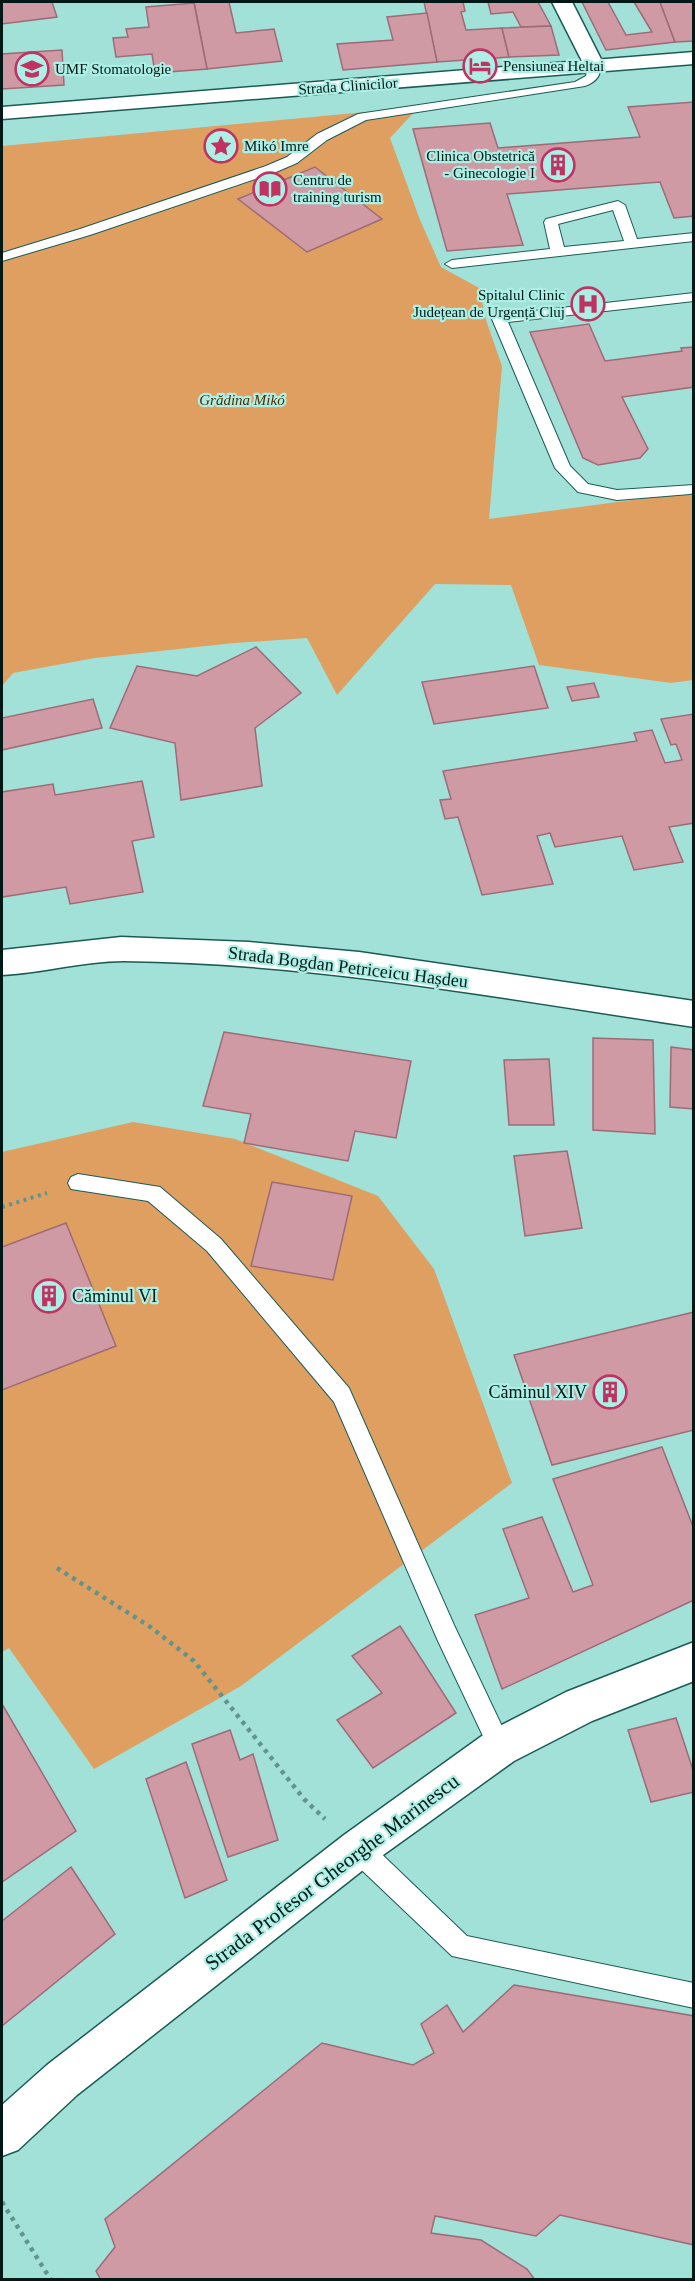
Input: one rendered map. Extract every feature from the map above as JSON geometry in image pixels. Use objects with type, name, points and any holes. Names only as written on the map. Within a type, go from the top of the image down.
[{"type":"street","points":[[562,2],[594,67]]},
{"type":"street","name":"Strada Clinicilor","points":[[2,112],[693,58]]},
{"type":"street","name":"Strada Bogdan Petriceicu Hașdeu","points":[[2,963],[121,949],[249,954],[359,965],[693,1014]]},
{"type":"street","name":"Strada Profesor Gheorghe Marinescu","points":[[2,2134],[62,2080],[358,1849],[500,1747],[580,1706],[693,1661]]},
{"type":"lane","points":[[2,257],[85,232],[271,169],[292,159],[322,138],[363,117],[578,85],[592,78],[595,72],[594,67]]},
{"type":"lane","points":[[558,253],[551,222],[618,205],[632,244]]},
{"type":"lane","points":[[452,264],[693,237]]},
{"type":"lane","points":[[690,489],[617,495],[583,488],[563,468],[499,319],[693,297]]},
{"type":"lane","points":[[78,1183],[153,1193],[214,1245],[342,1395],[446,1634],[500,1747]]},
{"type":"lane","points":[[358,1849],[461,1947],[693,1995]]},
{"type":"path","points":[[2,1207],[78,1183]]},
{"type":"path","points":[[57,1568],[149,1626],[194,1661],[304,1799],[358,1849]]},
{"type":"path","points":[[2,2202],[51,2280]]},
{"type":"green space","name":"Grădina Mikó","points":[[419,107],[390,138],[420,220],[441,267],[479,288],[486,320],[502,366],[489,519],[693,492],[693,680],[671,683],[539,665],[511,585],[435,584],[337,695],[307,638],[234,643],[95,658],[13,673],[2,686],[2,146]]},
{"type":"green space","points":[[133,1122],[235,1139],[378,1196],[434,1269],[512,1483],[241,1686],[94,1769],[9,1648],[2,1652],[2,1152]]},
{"type":"building","points":[[2,2],[52,2],[57,17],[2,24]]},
{"type":"building","points":[[194,2],[229,2],[236,33],[274,29],[282,61],[207,69]]},
{"type":"building","points":[[424,2],[463,2],[465,11],[461,12],[466,30],[502,28],[509,57],[437,62]]},
{"type":"building","points":[[488,2],[538,2],[551,26],[521,27],[513,12],[491,14]]},
{"type":"building","points":[[582,2],[608,2],[626,35],[652,32],[634,2],[660,2],[675,42],[606,50]]},
{"type":"building","points":[[660,2],[694,2],[694,41],[675,42]]},
{"type":"building","points":[[194,3],[207,69],[155,73],[152,54],[116,57],[113,38],[128,37],[126,29],[149,27],[146,7]]},
{"type":"building","points":[[427,13],[437,62],[343,70],[337,44],[393,40],[387,17]]},
{"type":"building","points":[[551,26],[559,55],[509,57],[502,28]]},
{"type":"building","name":"UMF Stomatologie","points":[[62,50],[64,85],[2,89],[2,54]]},
{"type":"building","name":"Clinica Obstetrică - Ginecologie I","points":[[694,102],[694,216],[674,218],[660,182],[507,194],[523,245],[447,251],[413,129],[490,123],[498,148],[640,137],[628,107]]},
{"type":"building","points":[[315,167],[382,219],[307,252],[238,199]]},
{"type":"building","points":[[589,324],[605,361],[682,351],[681,348],[694,347],[694,387],[622,397],[648,449],[640,458],[598,465],[583,458],[530,332]]},
{"type":"building","points":[[256,647],[301,693],[255,728],[262,786],[181,800],[175,743],[110,728],[137,666],[197,676]]},
{"type":"building","points":[[534,666],[548,708],[434,724],[422,682]]},
{"type":"building","points":[[594,683],[599,697],[572,701],[567,687]]},
{"type":"building","points":[[93,699],[102,728],[2,750],[2,718]]},
{"type":"building","points":[[694,714],[694,823],[669,827],[683,862],[634,870],[622,836],[555,847],[550,833],[537,836],[553,884],[482,895],[458,817],[445,819],[440,800],[451,799],[443,771],[637,741],[634,733],[652,730],[665,763],[682,760],[676,744],[671,745],[661,719]]},
{"type":"building","points":[[142,781],[154,837],[132,841],[143,892],[70,904],[66,887],[2,897],[2,792],[53,784],[55,795]]},
{"type":"building","points":[[224,1032],[411,1061],[396,1138],[355,1131],[348,1161],[244,1143],[251,1114],[203,1106]]},
{"type":"building","points":[[593,1038],[653,1040],[655,1134],[593,1130]]},
{"type":"building","points":[[671,1047],[694,1050],[694,1109],[670,1107]]},
{"type":"building","points":[[549,1059],[554,1125],[509,1125],[504,1060]]},
{"type":"building","points":[[567,1151],[582,1228],[525,1236],[514,1156]]},
{"type":"building","points":[[272,1182],[352,1196],[333,1280],[251,1266]]},
{"type":"building","name":"Căminul VI","points":[[66,1223],[116,1346],[2,1390],[2,1247]]},
{"type":"building","name":"Căminul XIV","points":[[694,1312],[694,1430],[552,1465],[514,1355]]},
{"type":"building","points":[[662,1447],[694,1529],[694,1600],[502,1689],[475,1615],[529,1598],[503,1529],[542,1517],[573,1592],[593,1585],[553,1479]]},
{"type":"building","points":[[400,1626],[456,1713],[373,1768],[337,1720],[382,1693],[352,1656]]},
{"type":"building","points":[[2,1704],[76,1831],[2,1882]]},
{"type":"building","points":[[676,1718],[694,1773],[694,1792],[651,1802],[628,1730]]},
{"type":"building","points":[[230,1730],[240,1760],[253,1754],[278,1840],[228,1857],[192,1744]]},
{"type":"building","points":[[186,1762],[227,1880],[185,1898],[146,1779]]},
{"type":"building","points":[[71,1867],[115,1934],[2,2026],[2,1921]]},
{"type":"building","points":[[514,1985],[694,2016],[694,2245],[560,2215],[536,2236],[435,2216],[431,2233],[481,2240],[527,2269],[535,2280],[101,2280],[96,2271],[115,2247],[105,2219],[322,2043],[413,2065],[434,2053],[421,2024],[447,2005],[463,2032]]},
{"type":"place","name":"Pensiunea Heltai","points":[[480,66]]},
{"type":"place","name":"UMF Stomatologie","points":[[32,69]]},
{"type":"place","name":"Mikó Imre","points":[[221,146]]},
{"type":"place","name":"Clinica Obstetrică - Ginecologie I","points":[[558,165]]},
{"type":"place","name":"Centru de training turism","points":[[270,189]]},
{"type":"place","name":"Spitalul Clinic Județean de Urgență Cluj","points":[[588,304]]},
{"type":"place","name":"Căminul VI","points":[[49,1296]]},
{"type":"place","name":"Căminul XIV","points":[[610,1392]]}]
